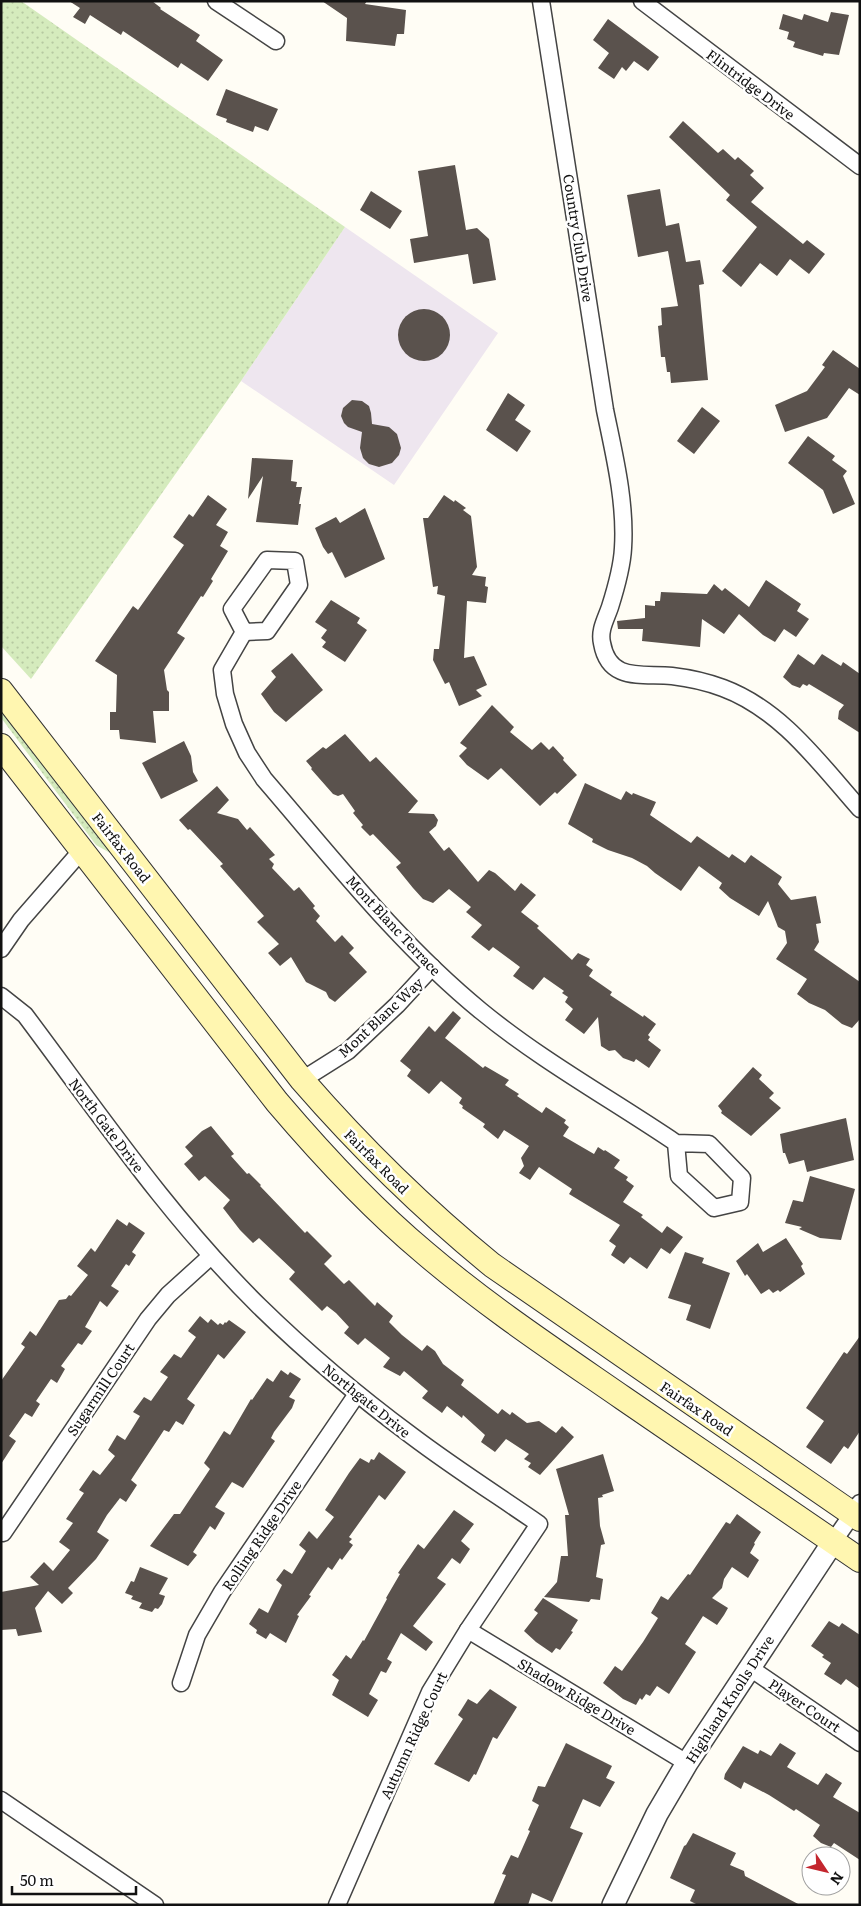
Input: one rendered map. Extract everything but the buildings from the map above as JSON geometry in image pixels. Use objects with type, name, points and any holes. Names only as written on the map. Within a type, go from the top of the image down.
[{"type":"main road","name":"Fairfax Road","points":[[1,691],[302,1080],[384,1170],[444,1226],[492,1265],[547,1305],[857,1512]]},
{"type":"main road","points":[[1,722],[17,725],[54,772],[70,781]]},
{"type":"main road","points":[[1,746],[277,1102],[318,1150],[362,1195],[423,1252],[472,1292],[528,1333],[860,1560]]},
{"type":"main road","points":[[82,850],[92,849],[109,857],[124,868],[154,902],[184,941],[209,959]]},
{"type":"main road","points":[[166,960],[203,983],[233,1009],[290,1081],[297,1082],[302,1080]]},
{"type":"street","points":[[216,1],[276,41]]},
{"type":"street","name":"Country Club Drive","points":[[541,1],[618,475],[623,547],[619,578],[602,629],[601,641],[604,652],[610,662],[620,671],[632,675],[669,676],[698,680],[724,688],[750,701],[775,718],[794,736],[860,810]]},
{"type":"street","name":"Flintridge Drive","points":[[642,1],[860,166]]},
{"type":"street","points":[[266,560],[295,561],[299,585],[267,631],[244,632],[232,609],[266,560]]},
{"type":"street","name":"Mont Blanc Terrace","points":[[244,632],[222,670],[225,694],[234,724],[247,753],[271,787],[388,923],[432,967],[481,1011],[533,1051],[676,1142],[710,1144],[742,1178],[740,1202],[714,1208],[679,1176],[676,1142]]},
{"type":"street","points":[[1,948],[21,920],[82,850]]},
{"type":"street","name":"Mont Blanc Way","points":[[302,1080],[348,1051],[397,1005],[432,967]]},
{"type":"street","name":"North Gate Drive","points":[[1,996],[25,1015],[170,1209],[211,1256]]},
{"type":"street","name":"Northgate Drive","points":[[211,1256],[259,1306],[357,1394],[413,1437],[539,1524]]},
{"type":"street","name":"Sugarmill Court","points":[[3,1533],[148,1319],[168,1295],[211,1256]]},
{"type":"street","name":"Rolling Ridge Drive","points":[[181,1683],[197,1635],[222,1592],[357,1394]]},
{"type":"street","name":"Highland Knolls Drive","points":[[614,1905],[657,1814],[687,1763],[834,1542],[857,1512]]},
{"type":"street","name":"Autumn Ridge Court","points":[[337,1905],[430,1692],[468,1630],[539,1524]]},
{"type":"street","name":"Shadow Ridge Drive","points":[[468,1630],[687,1763]]},
{"type":"street","name":"Player Court","points":[[750,1668],[860,1743]]},
{"type":"street","points":[[1,1800],[155,1905]]},
{"type":"shaded area","points":[[345,227],[498,333],[394,485],[241,381]]},
{"type":"green space","points":[[1,1],[21,1],[345,227],[241,381],[31,679],[1,646]]},
{"type":"green space","points":[[6,712],[112,854],[96,845],[2,719],[2,715]]}]
